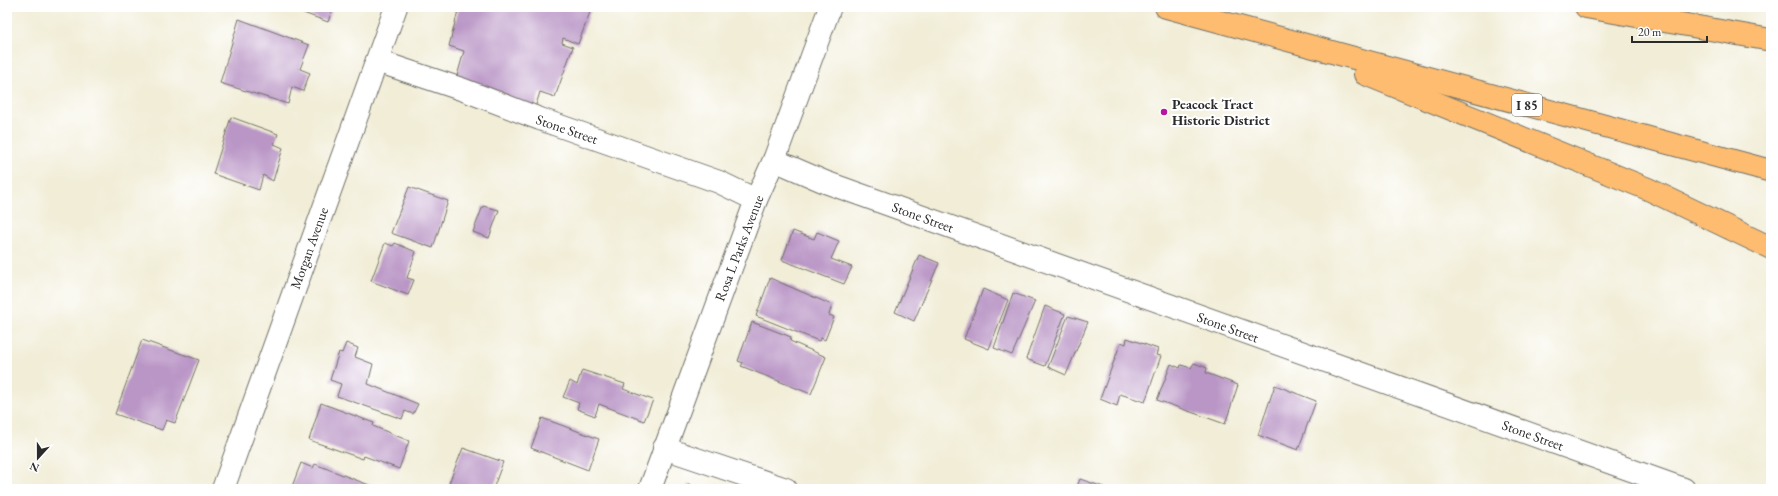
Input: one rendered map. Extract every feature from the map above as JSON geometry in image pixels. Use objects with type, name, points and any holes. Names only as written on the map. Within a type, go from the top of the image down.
[{"type":"highway","name":"I 85","points":[[1166,7],[1282,40],[1771,171]]},
{"type":"highway","points":[[1586,7],[1771,40]]},
{"type":"highway","points":[[1282,40],[1607,172],[1681,204],[1771,248]]},
{"type":"street","name":"Morgan Avenue","points":[[223,489],[396,7]]},
{"type":"street","name":"Rosa L Parks Avenue","points":[[650,489],[756,200],[774,160],[830,7]]},
{"type":"street","name":"Stone Street","points":[[377,62],[464,90],[540,119],[720,182],[756,200]]},
{"type":"street","name":"Stone Street","points":[[774,160],[833,184],[1684,489]]},
{"type":"street","points":[[664,448],[786,489]]},
{"type":"building","points":[[287,7],[333,7],[328,22]]},
{"type":"building","points":[[459,7],[592,7],[578,44],[563,38],[562,43],[573,47],[555,97],[540,92],[535,108],[456,80],[464,51],[449,46]]},
{"type":"building","points":[[239,19],[309,45],[300,69],[310,73],[303,91],[292,87],[288,104],[220,83]]},
{"type":"building","points":[[231,117],[278,134],[274,144],[283,148],[273,181],[263,175],[259,190],[213,174]]},
{"type":"building","points":[[409,187],[448,201],[433,248],[391,233]]},
{"type":"building","points":[[483,206],[499,210],[489,238],[473,232]]},
{"type":"building","points":[[793,231],[814,239],[817,232],[839,241],[831,259],[852,267],[844,284],[782,260]]},
{"type":"building","points":[[385,243],[393,246],[395,243],[416,252],[407,278],[414,280],[408,295],[371,281]]},
{"type":"building","points":[[919,255],[939,263],[914,321],[895,312]]},
{"type":"building","points":[[770,278],[832,305],[829,315],[834,317],[825,340],[821,338],[819,341],[756,316]]},
{"type":"building","points":[[983,289],[1008,300],[989,349],[964,339]]},
{"type":"building","points":[[1013,293],[1035,301],[1012,355],[994,348]]},
{"type":"building","points":[[1045,306],[1065,314],[1045,366],[1026,359]]},
{"type":"building","points":[[1068,316],[1088,322],[1066,375],[1048,367]]},
{"type":"building","points":[[752,322],[791,337],[790,341],[826,357],[811,394],[741,366],[743,363],[738,361]]},
{"type":"building","points":[[1127,338],[1158,349],[1156,355],[1161,356],[1145,402],[1120,394],[1117,406],[1100,399],[1121,342],[1126,344]]},
{"type":"building","points":[[142,340],[199,360],[175,423],[166,420],[162,430],[115,414]]},
{"type":"building","points":[[346,343],[358,348],[355,357],[373,364],[368,384],[418,404],[413,414],[405,411],[402,419],[337,396],[341,384],[330,380],[339,352],[342,353]]},
{"type":"building","points":[[1194,363],[1207,368],[1206,373],[1238,385],[1225,424],[1157,400],[1171,364],[1180,368],[1181,365],[1191,368]]},
{"type":"building","points":[[582,370],[625,384],[623,389],[653,400],[644,421],[599,404],[595,416],[577,409],[579,403],[563,397],[570,381],[577,385]]},
{"type":"building","points":[[1275,385],[1316,401],[1298,450],[1258,435]]},
{"type":"building","points":[[321,403],[374,423],[373,426],[409,441],[399,469],[364,456],[363,459],[309,440]]},
{"type":"building","points":[[542,418],[599,439],[588,470],[531,448]]},
{"type":"building","points":[[463,448],[503,462],[493,489],[465,489],[449,483]]},
{"type":"building","points":[[301,463],[313,468],[315,464],[379,489],[291,489]]},
{"type":"building","points":[[1080,479],[1109,489],[1076,489]]},
{"type":"building","points":[[688,484],[701,489],[686,489]]},
{"type":"place","name":"Peacock Tract Historic District","points":[[1164,112]]}]
